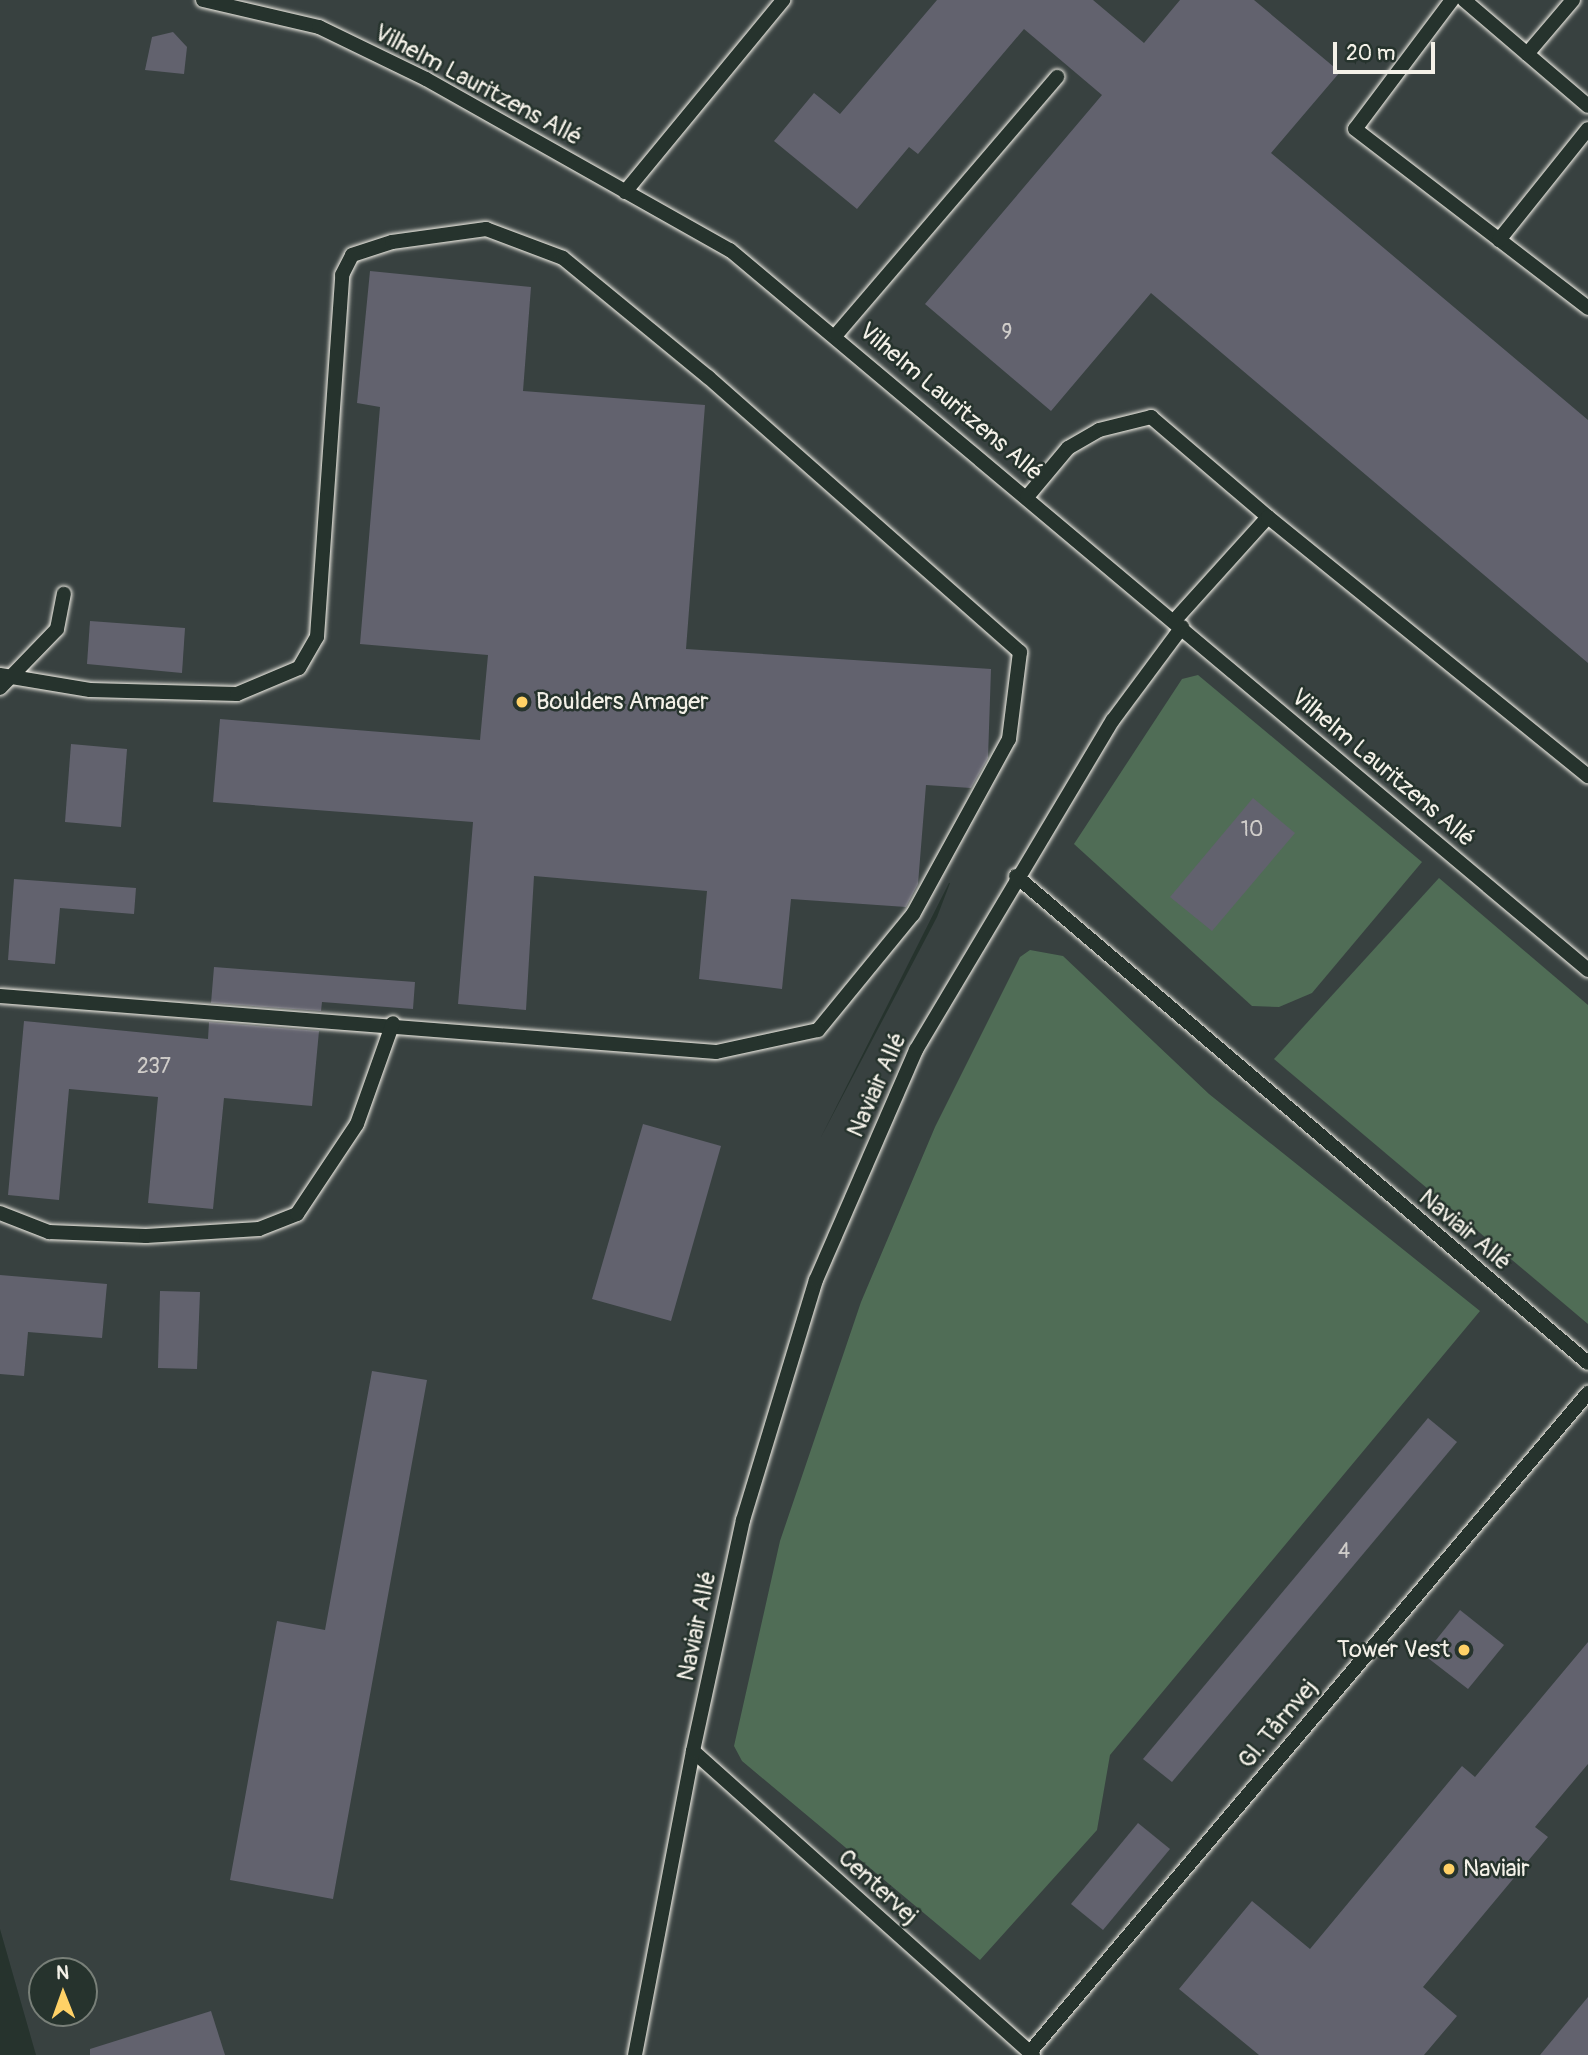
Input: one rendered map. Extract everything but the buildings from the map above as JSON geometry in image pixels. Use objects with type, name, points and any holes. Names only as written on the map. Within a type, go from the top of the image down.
[{"type":"lane","name":"Vilhelm Lauritzens Allé","points":[[203,0],[319,27],[426,79],[730,250],[836,335],[1588,970]]},
{"type":"lane","points":[[625,192],[783,0]]},
{"type":"lane","points":[[1452,0],[1355,129],[1588,308]]},
{"type":"lane","points":[[1527,54],[1573,0]]},
{"type":"lane","points":[[1469,2],[1588,106]]},
{"type":"lane","points":[[836,335],[1057,76]]},
{"type":"lane","points":[[1499,240],[1588,128]]},
{"type":"lane","points":[[0,996],[393,1023],[716,1052],[818,1030],[913,914],[1009,739],[1020,652],[708,377],[563,258],[486,229],[392,242],[352,255],[342,275],[317,637],[299,668],[237,694],[90,690],[7,677]]},
{"type":"lane","points":[[1027,496],[1068,448],[1099,430],[1151,417],[1268,517],[1588,776]]},
{"type":"lane","points":[[1016,876],[1112,720],[1178,624],[1268,517]]},
{"type":"lane","points":[[0,688],[7,677],[57,629],[64,594]]},
{"type":"lane","name":"Naviair Allé","points":[[635,2055],[693,1751],[743,1520],[817,1280],[916,1050],[1016,876],[1588,1363]]},
{"type":"lane","points":[[0,1213],[49,1232],[146,1236],[259,1229],[297,1214],[357,1124],[393,1023]]},
{"type":"lane","name":"Gl. Tårnvej","points":[[1031,2054],[1588,1393]]},
{"type":"lane","name":"Centervej","points":[[693,1751],[1031,2054]]},
{"type":"shaded area","points":[[0,0],[1588,0],[1588,2055],[36,2055],[0,1929]],"holes":[[[950,883],[937,917],[820,1139]]]},
{"type":"green space","points":[[1198,675],[1422,862],[1312,993],[1279,1007],[1252,1006],[1074,844],[1182,679]]},
{"type":"green space","points":[[1439,878],[1588,1005],[1588,1324],[1274,1059]]},
{"type":"green space","points":[[1030,950],[1063,956],[1209,1094],[1480,1311],[1110,1755],[1097,1830],[980,1960],[742,1761],[734,1746],[780,1541],[861,1302],[935,1127],[1020,957]]},
{"type":"place","name":"Boulders Amager","points":[[522,702]]},
{"type":"place","name":"Tower Vest","points":[[1464,1650]]},
{"type":"place","name":"Naviair","points":[[1449,1869]]}]
